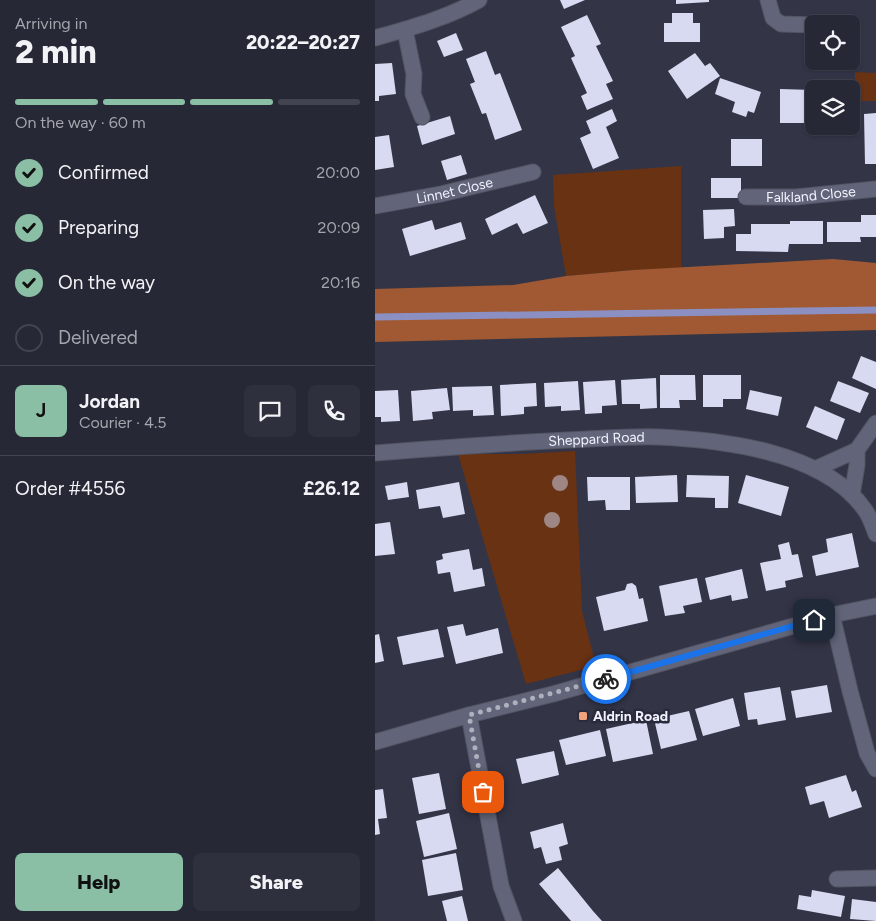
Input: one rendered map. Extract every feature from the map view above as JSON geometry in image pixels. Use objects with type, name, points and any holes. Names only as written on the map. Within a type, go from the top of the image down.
[{"type":"street","points":[[375,38],[451,14],[479,0]]},
{"type":"street","points":[[769,0],[773,18],[781,24],[805,25]]},
{"type":"street","points":[[405,30],[414,74],[413,94],[423,117]]},
{"type":"street","name":"Linnet Close","points":[[375,206],[441,194],[533,172]]},
{"type":"street","name":"Falkland Close","points":[[746,197],[796,197],[876,189]]},
{"type":"street","points":[[815,469],[857,450],[876,423]]},
{"type":"street","name":"Sheppard Road","points":[[375,453],[467,446],[657,437],[746,446],[791,458],[837,482],[865,510],[876,534]]},
{"type":"street","points":[[852,495],[857,465],[857,450]]},
{"type":"street","points":[[375,742],[832,615],[876,606]]},
{"type":"street","points":[[832,615],[867,753],[876,769]]},
{"type":"street","points":[[469,715],[501,886],[514,921]]},
{"type":"street","points":[[837,879],[876,878]]},
{"type":"shaded area","points":[[855,72],[876,73],[876,101],[860,101],[860,80],[855,80]]},
{"type":"shaded area","points":[[681,166],[681,268],[566,276],[554,206],[553,175]]},
{"type":"shaded area","points":[[833,259],[876,263],[876,330],[375,342],[375,289],[513,285],[566,276],[633,270]]},
{"type":"shaded area","points":[[575,451],[582,611],[596,666],[526,684],[458,454],[521,454]]},
{"type":"building","points":[[560,0],[585,0],[564,9]]},
{"type":"building","points":[[676,0],[709,0],[709,2],[676,4]]},
{"type":"building","points":[[672,13],[693,13],[693,23],[700,23],[700,42],[664,42],[664,23],[672,23]]},
{"type":"building","points":[[587,15],[601,44],[596,46],[613,81],[606,84],[613,99],[587,110],[581,96],[587,93],[571,58],[575,56],[561,27]]},
{"type":"building","points":[[456,33],[463,50],[444,57],[437,41]]},
{"type":"building","points":[[486,51],[495,75],[500,73],[522,130],[495,140],[486,113],[482,114],[470,84],[475,82],[466,59]]},
{"type":"building","points":[[695,53],[705,66],[710,63],[720,76],[687,99],[668,71]]},
{"type":"building","points":[[392,63],[396,94],[379,96],[379,101],[375,101],[375,64]]},
{"type":"building","points":[[720,78],[761,92],[754,113],[748,111],[746,117],[732,112],[735,102],[715,94]]},
{"type":"building","points":[[780,89],[805,90],[805,123],[780,123]]},
{"type":"building","points":[[612,109],[617,121],[606,127],[619,158],[593,169],[580,138],[591,133],[586,121]]},
{"type":"building","points":[[876,113],[876,164],[865,164],[864,114]]},
{"type":"building","points":[[450,116],[455,134],[422,145],[417,126]]},
{"type":"building","points":[[389,135],[394,167],[375,170],[375,137]]},
{"type":"building","points":[[731,139],[762,139],[762,166],[731,166]]},
{"type":"building","points":[[461,155],[467,174],[447,180],[441,161]]},
{"type":"building","points":[[711,178],[741,178],[741,198],[711,198]]},
{"type":"building","points":[[535,195],[548,223],[523,234],[517,223],[492,235],[485,219]]},
{"type":"building","points":[[734,209],[735,226],[724,227],[724,238],[704,239],[703,210]]},
{"type":"building","points":[[861,215],[876,215],[876,237],[860,237],[861,242],[827,242],[827,222],[861,222]]},
{"type":"building","points":[[432,220],[435,230],[461,222],[466,239],[410,256],[402,229]]},
{"type":"building","points":[[790,221],[823,221],[823,244],[789,244],[788,252],[736,251],[736,234],[751,234],[751,224],[790,224]]},
{"type":"building","points":[[861,356],[876,362],[876,389],[852,378]]},
{"type":"building","points":[[660,375],[695,375],[696,400],[679,400],[680,408],[660,408]]},
{"type":"building","points":[[703,375],[741,375],[741,399],[723,399],[723,407],[703,407]]},
{"type":"building","points":[[656,378],[657,408],[640,409],[640,404],[622,404],[621,380]]},
{"type":"building","points":[[615,380],[617,405],[602,406],[602,413],[585,414],[583,382]]},
{"type":"building","points":[[578,381],[580,410],[561,411],[561,406],[545,407],[544,383]]},
{"type":"building","points":[[838,381],[869,393],[860,413],[830,401]]},
{"type":"building","points":[[536,383],[537,406],[524,407],[524,414],[501,416],[500,385]]},
{"type":"building","points":[[492,386],[494,415],[473,416],[473,410],[453,411],[452,387]]},
{"type":"building","points":[[447,388],[450,410],[432,412],[433,419],[413,421],[411,391]]},
{"type":"building","points":[[398,390],[400,421],[381,422],[381,417],[375,417],[375,391]]},
{"type":"building","points":[[750,390],[782,397],[778,416],[746,409]]},
{"type":"building","points":[[815,406],[845,419],[837,440],[806,427]]},
{"type":"building","points":[[677,475],[678,502],[636,503],[635,477]]},
{"type":"building","points":[[687,475],[729,476],[728,508],[715,508],[715,498],[686,497]]},
{"type":"building","points":[[746,475],[789,487],[781,516],[738,503]]},
{"type":"building","points":[[587,477],[630,477],[630,510],[606,510],[605,500],[588,501]]},
{"type":"building","points":[[407,482],[409,497],[388,500],[385,486]]},
{"type":"building","points":[[459,482],[465,514],[443,518],[440,506],[419,509],[416,490]]},
{"type":"building","points":[[390,522],[395,554],[375,556],[375,524]]},
{"type":"building","points":[[852,533],[859,567],[816,576],[812,556],[828,552],[826,539]]},
{"type":"building","points":[[789,542],[792,555],[798,554],[803,577],[785,581],[786,587],[766,591],[760,563],[781,559],[778,545]]},
{"type":"building","points":[[469,549],[473,570],[482,568],[485,586],[454,592],[450,572],[438,574],[436,561],[443,559],[442,554]]},
{"type":"building","points":[[742,569],[748,598],[732,601],[731,595],[710,600],[705,578]]},
{"type":"building","points":[[697,578],[702,602],[683,606],[685,613],[665,616],[659,586]]},
{"type":"building","points":[[632,583],[636,586],[639,599],[643,598],[648,621],[604,631],[596,597],[625,590],[627,584]]},
{"type":"building","points":[[463,624],[466,636],[498,628],[503,653],[456,664],[447,627]]},
{"type":"building","points":[[438,629],[444,657],[403,665],[397,637]]},
{"type":"building","points":[[379,634],[384,661],[375,663],[375,635]]},
{"type":"building","points":[[827,685],[832,712],[796,718],[791,691]]},
{"type":"building","points":[[780,687],[786,720],[758,725],[757,719],[748,720],[744,693]]},
{"type":"building","points":[[733,698],[740,726],[703,736],[695,709]]},
{"type":"building","points":[[689,711],[697,740],[661,749],[654,719]]},
{"type":"building","points":[[646,720],[653,754],[613,762],[606,729]]},
{"type":"building","points":[[600,730],[606,756],[566,765],[559,740]]},
{"type":"building","points":[[554,751],[559,775],[522,784],[516,759]]},
{"type":"building","points":[[439,773],[446,809],[419,814],[412,778]]},
{"type":"building","points":[[846,775],[852,792],[856,790],[862,807],[829,818],[824,801],[810,805],[805,787]]},
{"type":"building","points":[[383,789],[387,818],[378,819],[380,834],[375,835],[375,790]]},
{"type":"building","points":[[449,813],[457,849],[424,857],[416,821]]},
{"type":"building","points":[[563,823],[568,844],[559,847],[562,860],[546,864],[541,847],[534,849],[530,832]]},
{"type":"building","points":[[456,853],[463,890],[428,896],[422,860]]},
{"type":"building","points":[[558,868],[602,921],[571,921],[539,884]]},
{"type":"building","points":[[812,890],[845,896],[841,917],[797,909],[799,895],[811,897]]},
{"type":"building","points":[[462,896],[468,921],[447,921],[442,901]]},
{"type":"building","points":[[852,899],[876,902],[876,921],[850,919]]},
{"type":"waterway","points":[[375,317],[876,310]]},
{"type":"way so far","points":[[483,792],[469,715],[606,679]]},
{"type":"place","name":"Aldrin Road","points":[[583,716]]},
{"type":"route","points":[[606,679],[814,620]]}]
